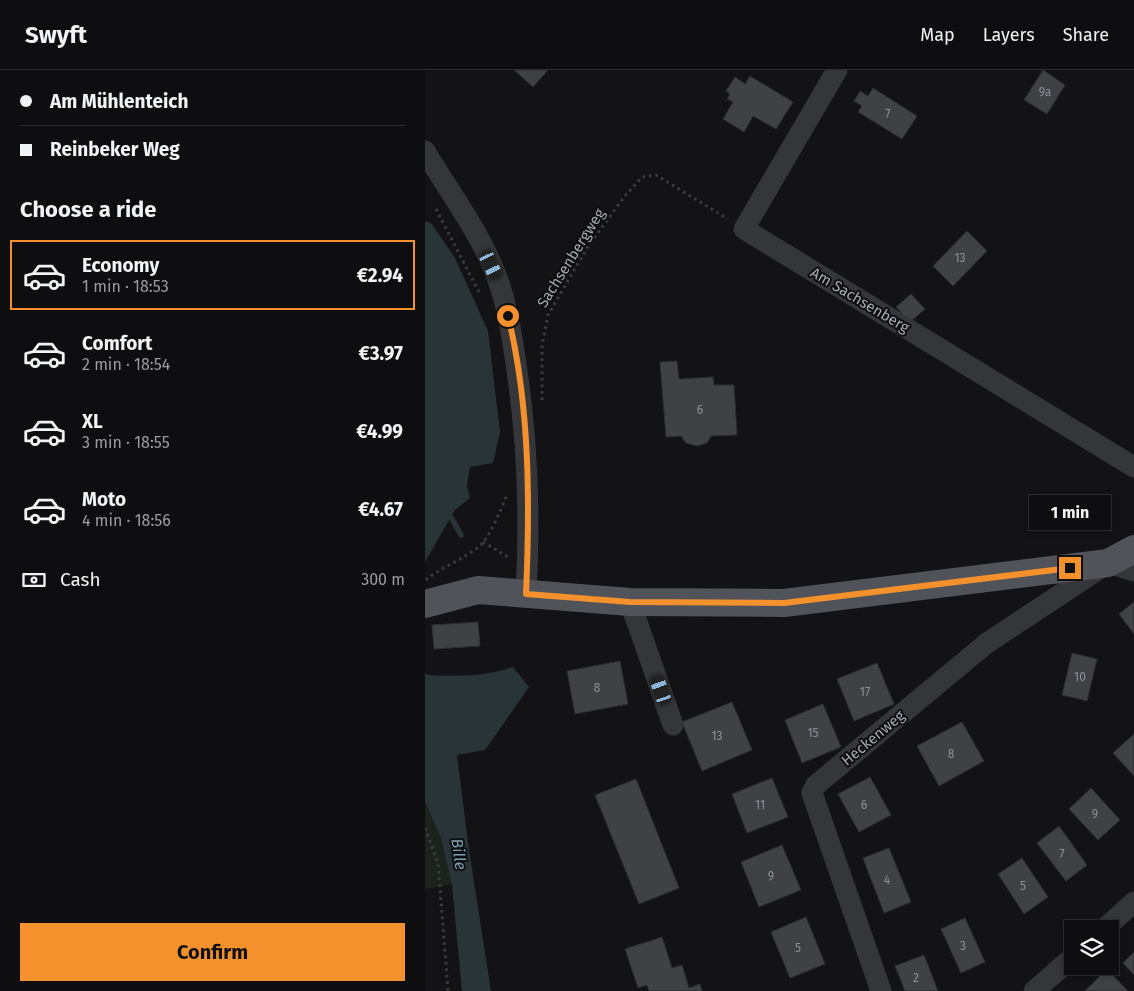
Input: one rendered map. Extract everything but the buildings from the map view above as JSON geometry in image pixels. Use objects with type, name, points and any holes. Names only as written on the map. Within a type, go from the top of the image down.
[{"type":"main road","points":[[425,604],[478,590],[630,602],[784,603],[1108,564],[1134,549]]},
{"type":"street","points":[[744,229],[837,70]]},
{"type":"street","points":[[425,151],[475,232],[498,281],[512,332],[524,420],[527,482],[526,594]]},
{"type":"street","name":"Am Sachsenberg","points":[[744,229],[1134,467]]},
{"type":"street","points":[[1108,564],[1134,571]]},
{"type":"street","name":"Heckenweg","points":[[881,991],[812,794],[816,786],[987,643],[1108,564]]},
{"type":"street","points":[[630,602],[673,725]]},
{"type":"street","points":[[1114,920],[1134,902]]},
{"type":"street","points":[[1034,991],[1064,965]]},
{"type":"path","points":[[439,175],[432,202],[482,298]]},
{"type":"path","name":"Sachsenbergweg","points":[[542,406],[542,346],[548,315],[587,248],[623,197],[642,177],[655,175],[744,229]]},
{"type":"path","points":[[425,580],[440,568],[476,549],[483,542],[511,488]]},
{"type":"path","points":[[425,828],[438,863],[448,991]]},
{"type":"shaded area","points":[[425,802],[441,838],[452,885],[425,889]]},
{"type":"water","points":[[425,221],[431,223],[455,258],[488,331],[500,432],[493,463],[470,467],[467,486],[470,498],[455,510],[425,562]]},
{"type":"water","name":"Bille","points":[[513,667],[529,687],[485,750],[457,755],[469,850],[491,991],[462,991],[452,885],[441,838],[425,802],[425,673],[439,676],[461,676]]},
{"type":"waterway","points":[[451,517],[461,535]]},
{"type":"route","points":[[508,316],[512,332],[524,420],[527,482],[526,594],[630,602],[784,603],[1070,568]]}]
